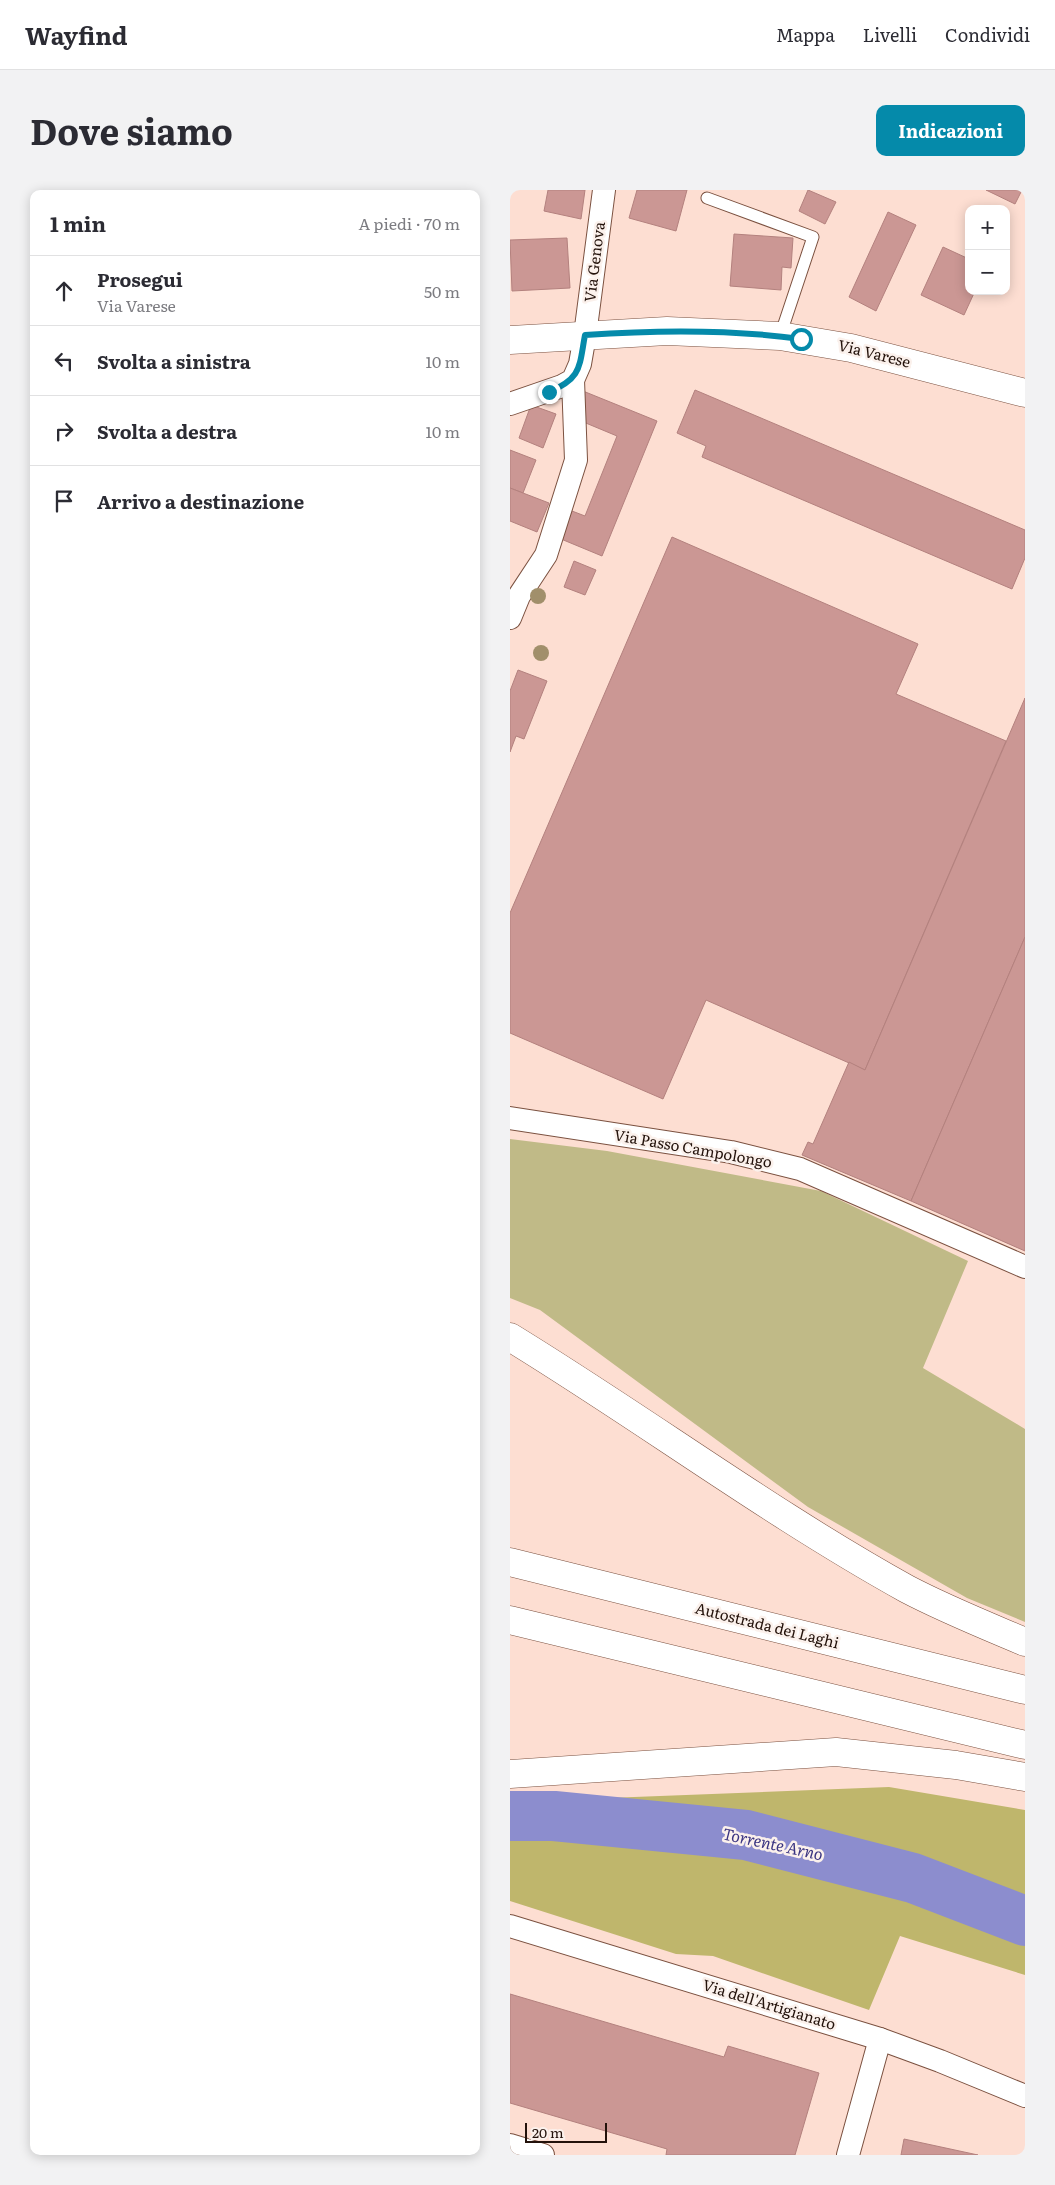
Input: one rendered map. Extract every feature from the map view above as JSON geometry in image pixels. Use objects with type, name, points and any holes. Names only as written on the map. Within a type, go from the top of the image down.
[{"type":"main road","name":"Via Varese","points":[[510,340],[684,331],[780,336],[851,348],[1025,393]]},
{"type":"main road","points":[[510,1337],[704,1464],[850,1556],[908,1589],[970,1619],[1025,1642]]},
{"type":"main road","name":"Autostrada dei Laghi","points":[[510,1562],[1025,1690]]},
{"type":"main road","points":[[510,1620],[1025,1745]]},
{"type":"main road","points":[[510,1774],[836,1752],[956,1765],[1025,1777]]},
{"type":"street","name":"Via Genova","points":[[573,380],[580,364],[585,335],[604,190]]},
{"type":"street","points":[[510,404],[549,392],[573,380],[576,460],[546,555],[519,596],[510,618]]},
{"type":"street","name":"Via Passo Campolongo","points":[[510,1118],[731,1152],[800,1169],[926,1222],[1025,1268]]},
{"type":"street","name":"Via dell'Artigianato","points":[[510,1926],[880,2040],[940,2061],[1025,2096]]},
{"type":"street","points":[[848,2155],[880,2040]]},
{"type":"street","points":[[510,2145],[543,2155]]},
{"type":"lane","points":[[707,198],[813,237],[780,336]]},
{"type":"shaded area","points":[[510,1139],[607,1151],[821,1191],[968,1261],[923,1368],[1025,1429],[1025,1622],[967,1598],[808,1507],[540,1310],[510,1298]]},
{"type":"shaded area","points":[[889,1787],[1025,1810],[1025,1975],[900,1936],[869,2010],[713,1956],[676,1954],[510,1901],[510,1794],[582,1799]]},
{"type":"building","points":[[548,190],[585,190],[581,219],[544,211]]},
{"type":"building","points":[[637,190],[687,190],[676,231],[629,218]]},
{"type":"building","points":[[808,190],[836,202],[825,224],[799,211]]},
{"type":"building","points":[[986,190],[1022,190],[1015,204]]},
{"type":"building","points":[[888,212],[916,225],[876,311],[849,297]]},
{"type":"building","points":[[734,234],[793,238],[791,268],[782,267],[781,290],[730,286]]},
{"type":"building","points":[[567,238],[570,288],[512,291],[510,240]]},
{"type":"building","points":[[943,247],[965,257],[965,295],[973,295],[964,315],[921,295]]},
{"type":"building","points":[[578,389],[657,421],[602,556],[561,539],[572,511],[585,516],[617,436],[581,421]]},
{"type":"building","points":[[695,390],[1025,530],[1025,558],[1012,589],[702,457],[706,446],[677,433]]},
{"type":"building","points":[[531,405],[556,414],[543,448],[519,438]]},
{"type":"building","points":[[510,450],[536,460],[523,493],[510,488]]},
{"type":"building","points":[[510,488],[549,503],[537,532],[510,521]]},
{"type":"building","points":[[672,537],[918,644],[896,694],[1006,741],[865,1070],[706,1000],[663,1099],[510,1033],[510,913]]},
{"type":"building","points":[[574,561],[596,570],[585,595],[564,587]]},
{"type":"building","points":[[518,670],[547,681],[524,739],[516,736],[510,752],[510,691]]},
{"type":"building","points":[[1025,698],[1025,937],[911,1201],[802,1155],[808,1142],[813,1144],[849,1062],[865,1070]]},
{"type":"building","points":[[1025,937],[1025,1251],[911,1201]]},
{"type":"building","points":[[510,1994],[724,2057],[728,2046],[819,2073],[795,2155],[666,2155],[667,2149],[510,2103]]},
{"type":"building","points":[[904,2139],[978,2155],[901,2155]]},
{"type":"waterway","name":"Torrente Arno","points":[[510,1816],[554,1816],[746,1835],[913,1878],[1025,1921]]},
{"type":"route","points":[[549,392],[573,380],[580,364],[585,335],[707,331],[801,339]]}]
